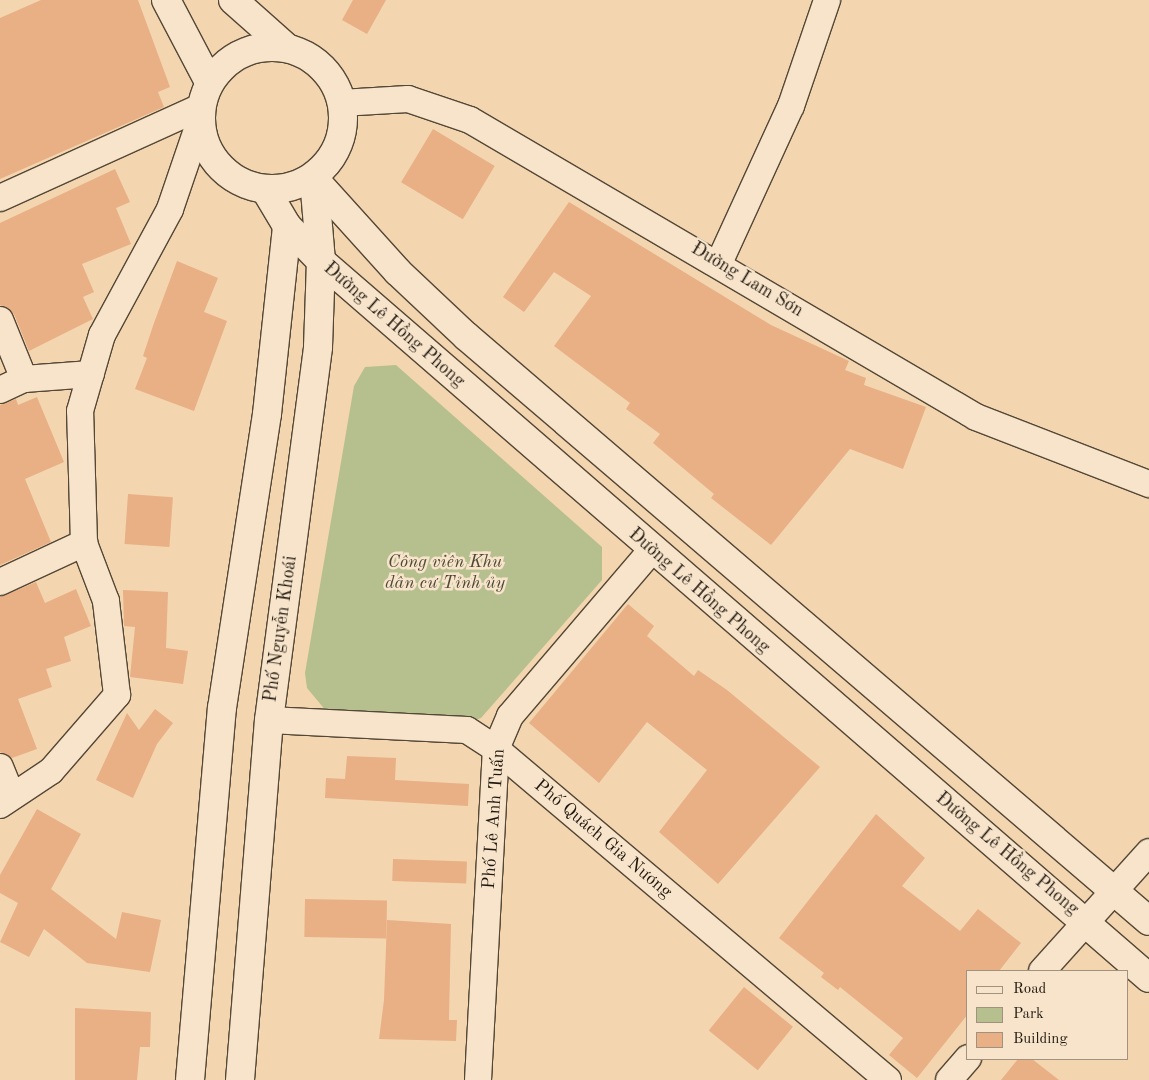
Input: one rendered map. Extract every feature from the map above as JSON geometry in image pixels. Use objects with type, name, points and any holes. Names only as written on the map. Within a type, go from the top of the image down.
[{"type":"main road","points":[[166,0],[203,103],[204,141],[223,169],[245,184],[265,189],[299,186],[314,178],[340,135],[342,103],[336,86],[316,61],[286,47],[233,0]]},
{"type":"main road","points":[[203,103],[220,68],[250,49],[286,47]]},
{"type":"main road","points":[[314,178],[398,272],[466,336],[1149,921]]},
{"type":"main road","name":"Phố Nguyễn Khoái","points":[[240,1080],[268,720],[318,347],[321,261],[314,178]]},
{"type":"main road","name":"Đường Lê Hồng Phong","points":[[265,189],[287,226],[321,261],[651,551],[1085,920],[1149,978]]},
{"type":"main road","points":[[190,1080],[222,708],[267,414],[287,226]]},
{"type":"street","points":[[718,263],[791,106],[827,0]]},
{"type":"street","name":"Đường Lam Sơn","points":[[342,103],[408,99],[470,120],[718,263],[976,417],[1149,484]]},
{"type":"street","points":[[0,198],[203,103]]},
{"type":"street","points":[[0,767],[6,800],[51,771],[117,695],[106,601],[84,544],[80,410],[102,335],[170,209],[203,103]]},
{"type":"street","points":[[0,320],[24,379]]},
{"type":"street","points":[[0,390],[24,379],[91,374]]},
{"type":"street","points":[[0,582],[84,544]]},
{"type":"street","name":"Phố Lê Anh Tuấn","points":[[478,1080],[496,749],[510,716],[651,551]]},
{"type":"street","name":"Phố Quách Gia Nương","points":[[268,720],[466,730],[496,749],[888,1080]]},
{"type":"street","points":[[1043,970],[1112,889],[1149,852]]},
{"type":"street","points":[[949,1080],[966,1060]]},
{"type":"green space","name":"Công viên Khu dân cư Tỉnh ủy","points":[[396,365],[602,547],[602,580],[481,718],[473,721],[327,712],[307,688],[305,673],[354,386],[365,367]]},
{"type":"building","points":[[41,0],[138,0],[170,87],[158,92],[164,107],[0,179],[0,18]]},
{"type":"building","points":[[353,0],[386,0],[367,34],[342,20]]},
{"type":"building","points":[[433,129],[495,166],[463,219],[401,182]]},
{"type":"building","points":[[115,169],[130,202],[116,208],[131,244],[82,264],[94,292],[83,297],[93,319],[29,351],[14,314],[0,305],[0,223]]},
{"type":"building","points":[[569,202],[771,325],[849,361],[845,370],[866,378],[864,385],[926,407],[903,469],[850,449],[771,545],[711,498],[714,494],[653,443],[660,434],[626,409],[630,403],[554,346],[591,296],[554,272],[524,312],[503,297]]},
{"type":"building","points":[[177,261],[218,278],[204,312],[227,321],[194,411],[135,389],[147,358],[143,356]]},
{"type":"building","points":[[37,397],[64,462],[25,479],[51,542],[0,565],[0,405],[16,399],[18,405]]},
{"type":"building","points":[[128,494],[173,497],[169,547],[125,544]]},
{"type":"building","points":[[36,582],[45,603],[76,589],[91,626],[64,637],[71,661],[46,669],[52,687],[18,699],[37,749],[12,758],[0,752],[0,597]]},
{"type":"building","points":[[123,590],[168,592],[166,648],[188,651],[183,684],[130,677],[135,627],[124,626]]},
{"type":"building","points":[[628,604],[654,626],[647,636],[694,676],[698,670],[727,690],[820,767],[718,884],[659,832],[707,770],[647,722],[599,783],[529,723]]},
{"type":"building","points":[[155,709],[173,723],[157,744],[133,798],[96,780],[127,713],[139,730]]},
{"type":"building","points":[[347,756],[396,758],[395,780],[469,784],[468,806],[325,798],[326,778],[345,779]]},
{"type":"building","points":[[37,809],[81,834],[51,889],[116,939],[122,912],[161,920],[150,972],[87,963],[44,929],[29,957],[0,942],[18,903],[0,893],[0,875]]},
{"type":"building","points":[[876,814],[925,858],[902,886],[960,931],[978,909],[1021,943],[1000,970],[966,970],[966,1017],[917,1078],[889,1055],[903,1038],[840,987],[838,990],[821,977],[824,973],[779,938]]},
{"type":"building","points":[[393,859],[467,862],[466,884],[392,881]]},
{"type":"building","points":[[305,899],[387,900],[386,938],[304,937]]},
{"type":"building","points":[[387,920],[451,924],[449,1020],[457,1020],[456,1041],[379,1039],[384,1000]]},
{"type":"building","points":[[744,987],[793,1027],[758,1070],[709,1031]]},
{"type":"building","points":[[75,1008],[151,1012],[150,1047],[140,1047],[137,1080],[75,1080]]},
{"type":"building","points":[[1017,1060],[1033,1060],[1059,1080],[1001,1080]]}]
